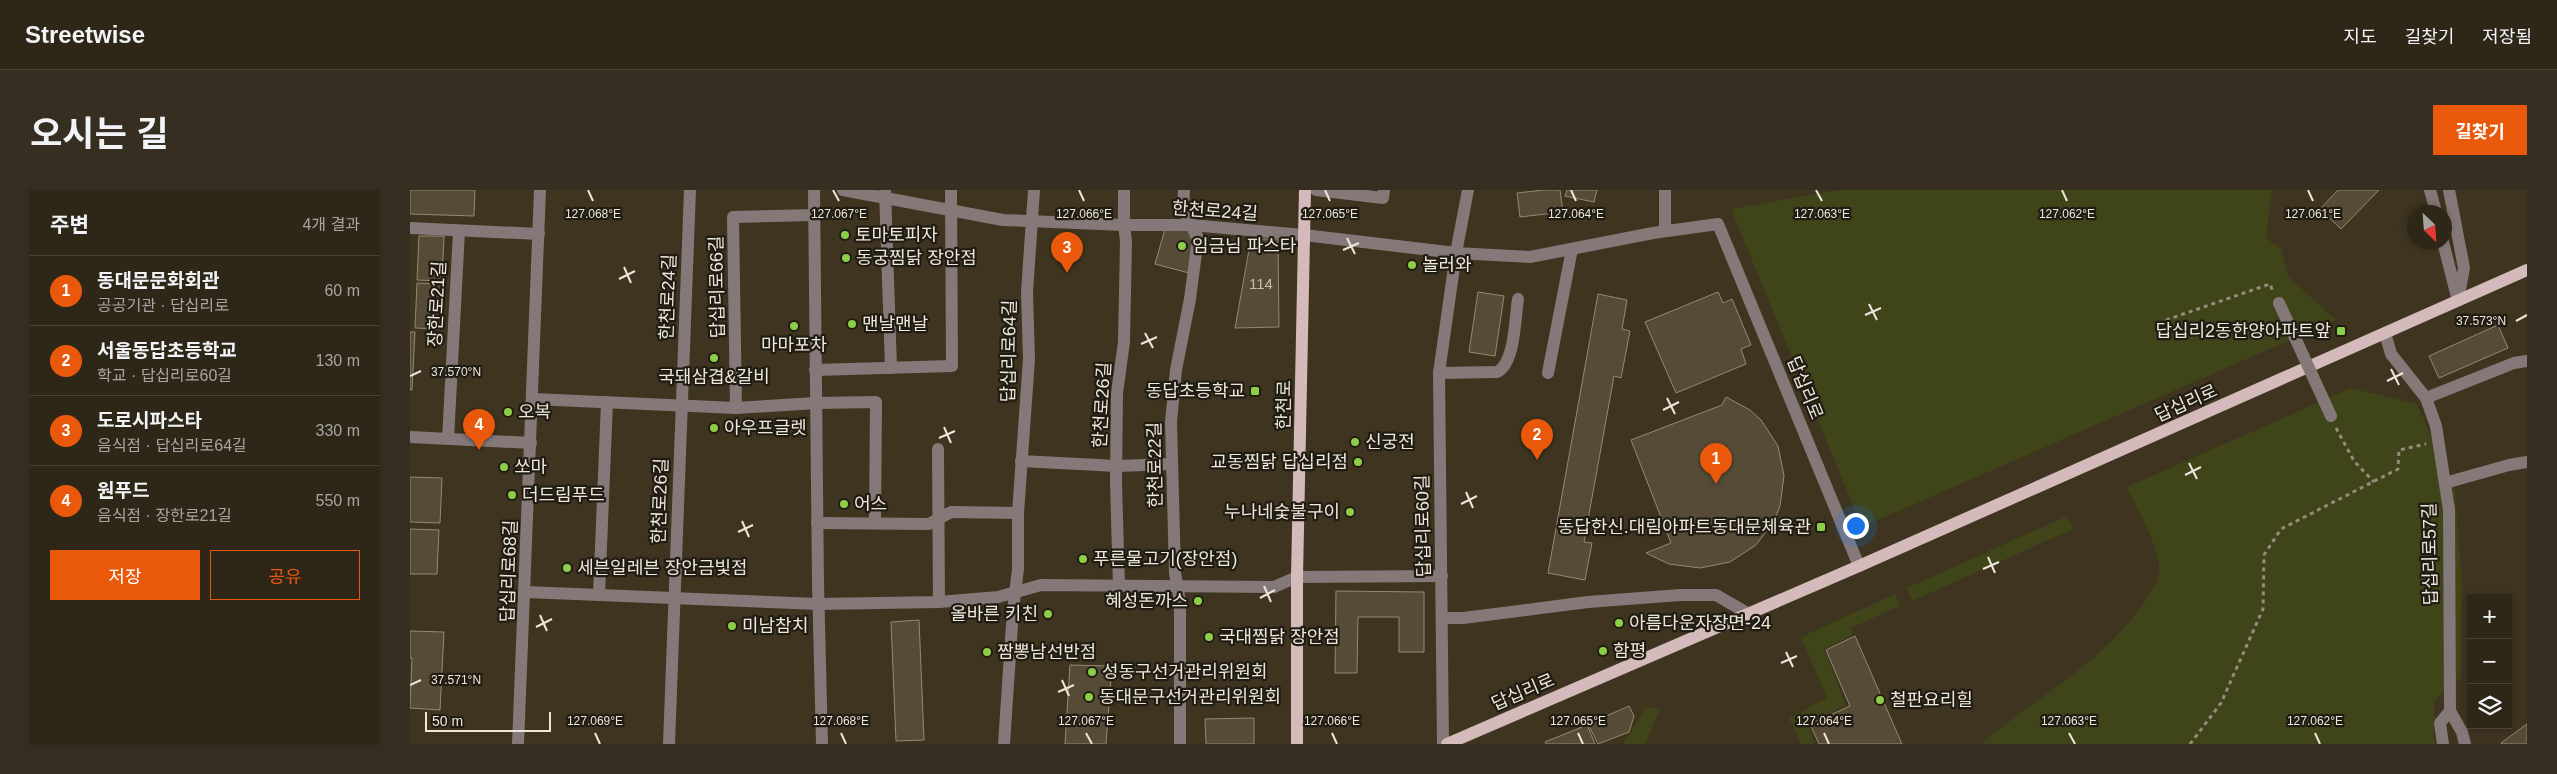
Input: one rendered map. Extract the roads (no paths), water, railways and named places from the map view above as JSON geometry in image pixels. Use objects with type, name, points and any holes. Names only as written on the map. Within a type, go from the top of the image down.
[{"type":"main road","name":"한천로","points":[[1297,744],[1297,576],[1305,190]]},
{"type":"main road","name":"답십리로","points":[[1448,744],[1859,566],[2527,270]]},
{"type":"street","name":"답십리로68길","points":[[518,744],[526,592],[540,190]]},
{"type":"street","name":"한천로24길","points":[[681,405],[690,190]]},
{"type":"street","points":[[814,190],[818,604],[822,744]]},
{"type":"street","name":"한천로24길","points":[[843,190],[885,194],[950,210],[1003,220],[1124,225],[1191,225],[1304,235]]},
{"type":"street","points":[[816,370],[952,366],[950,210],[952,190]]},
{"type":"street","name":"답십리로64길","points":[[1004,744],[1013,610],[1017,591],[1018,512],[1029,359],[1028,292],[1034,190]]},
{"type":"street","points":[[1124,190],[1124,225]]},
{"type":"street","name":"한천로22길","points":[[1180,744],[1180,602],[1175,572],[1171,422],[1176,370],[1190,299],[1198,238],[1183,209],[1184,190]]},
{"type":"street","points":[[1316,190],[1384,198],[1384,190]]},
{"type":"street","name":"답십리로60길","points":[[1443,744],[1439,373],[1456,253],[1468,190]]},
{"type":"street","points":[[1304,235],[1456,253],[1530,257],[1665,231],[1665,190]]},
{"type":"street","points":[[2430,190],[2434,205]]},
{"type":"street","points":[[2449,190],[2464,268],[2458,300]]},
{"type":"street","points":[[885,194],[891,368]]},
{"type":"street","name":"답십리로66길","points":[[736,408],[733,217],[814,215]]},
{"type":"street","name":"답십리로","points":[[1665,231],[1718,224],[1859,566]]},
{"type":"street","name":"한천로26길","points":[[1119,587],[1117,393],[1124,342],[1126,241],[1124,225]]},
{"type":"street","points":[[410,228],[539,234]]},
{"type":"street","name":"장한로21길","points":[[448,439],[459,230]]},
{"type":"street","points":[[1548,373],[1572,249]]},
{"type":"street","points":[[2445,250],[2458,300]]},
{"type":"street","points":[[1439,373],[1497,372],[1502,370],[1509,358],[1518,300]]},
{"type":"street","points":[[2278,303],[2331,416]]},
{"type":"street","name":"답십리로57길","points":[[2386,333],[2391,354],[2426,398],[2436,426],[2449,510],[2450,711],[2462,732],[2465,744]]},
{"type":"street","points":[[2426,398],[2514,363],[2527,361]]},
{"type":"street","points":[[533,399],[736,408],[816,403],[876,402],[875,522]]},
{"type":"street","points":[[599,595],[607,402]]},
{"type":"street","name":"한천로26길","points":[[669,744],[681,405]]},
{"type":"street","points":[[410,437],[531,443]]},
{"type":"street","points":[[938,449],[939,602]]},
{"type":"street","points":[[1021,461],[1117,466],[1171,464]]},
{"type":"street","points":[[2445,483],[2509,465],[2527,462]]},
{"type":"street","points":[[817,523],[875,522],[929,524],[951,512],[1018,512]]},
{"type":"street","points":[[526,592],[818,604],[939,602],[998,597],[1041,585],[1177,588],[1274,587],[1297,576],[1442,576]]},
{"type":"street","points":[[1442,618],[1463,618],[1588,602],[1680,595],[1716,595],[1749,614]]},
{"type":"street","name":"답십리로57길","points":[[2443,744],[2440,723],[2450,711]]},
{"type":"place","name":"토마토피자","points":[[845,235]]},
{"type":"place","name":"임금님 파스타","points":[[1182,246]]},
{"type":"place","name":"동궁찜닭 장안점","points":[[846,258]]},
{"type":"place","name":"놀러와","points":[[1412,265]]},
{"type":"place","name":"도로시파스타","points":[[1067,273]]},
{"type":"place","name":"맨날맨날","points":[[852,324]]},
{"type":"place","name":"마마포차","points":[[794,326]]},
{"type":"place","name":"답십리2동한양아파트앞","points":[[2341,331]]},
{"type":"place","name":"국돼삼겹&갈비","points":[[714,358]]},
{"type":"place","name":"동답초등학교","points":[[1255,391]]},
{"type":"place","name":"오복","points":[[508,412]]},
{"type":"place","name":"아우프글렛","points":[[714,428]]},
{"type":"place","name":"신궁전","points":[[1355,442]]},
{"type":"place","name":"원푸드","points":[[479,450]]},
{"type":"place","name":"서울동답초등학교","points":[[1537,460]]},
{"type":"place","name":"교동찜닭 답십리점","points":[[1358,462]]},
{"type":"place","name":"쏘마","points":[[504,467]]},
{"type":"place","name":"동대문문화회관","points":[[1716,484]]},
{"type":"place","name":"더드림푸드","points":[[512,495]]},
{"type":"place","name":"어스","points":[[844,504]]},
{"type":"place","name":"누나네숯불구이","points":[[1350,512]]},
{"type":"place","name":"동답한신.대림아파트동대문체육관","points":[[1821,527]]},
{"type":"place","name":"푸른물고기(장안점)","points":[[1083,559]]},
{"type":"place","name":"세븐일레븐 장안금빛점","points":[[567,568]]},
{"type":"place","name":"혜성돈까스","points":[[1198,601]]},
{"type":"place","name":"올바른 키친","points":[[1048,614]]},
{"type":"place","name":"아름다운자장면-24","points":[[1619,623]]},
{"type":"place","name":"미남참치","points":[[732,626]]},
{"type":"place","name":"국대찜닭 장안점","points":[[1209,637]]},
{"type":"place","name":"함평","points":[[1603,651]]},
{"type":"place","name":"짬뽕남선반점","points":[[987,652]]},
{"type":"place","name":"성동구선거관리위원회","points":[[1092,672]]},
{"type":"place","name":"동대문구선거관리위원회","points":[[1089,697]]},
{"type":"place","name":"철판요리힐","points":[[1880,700]]}]
